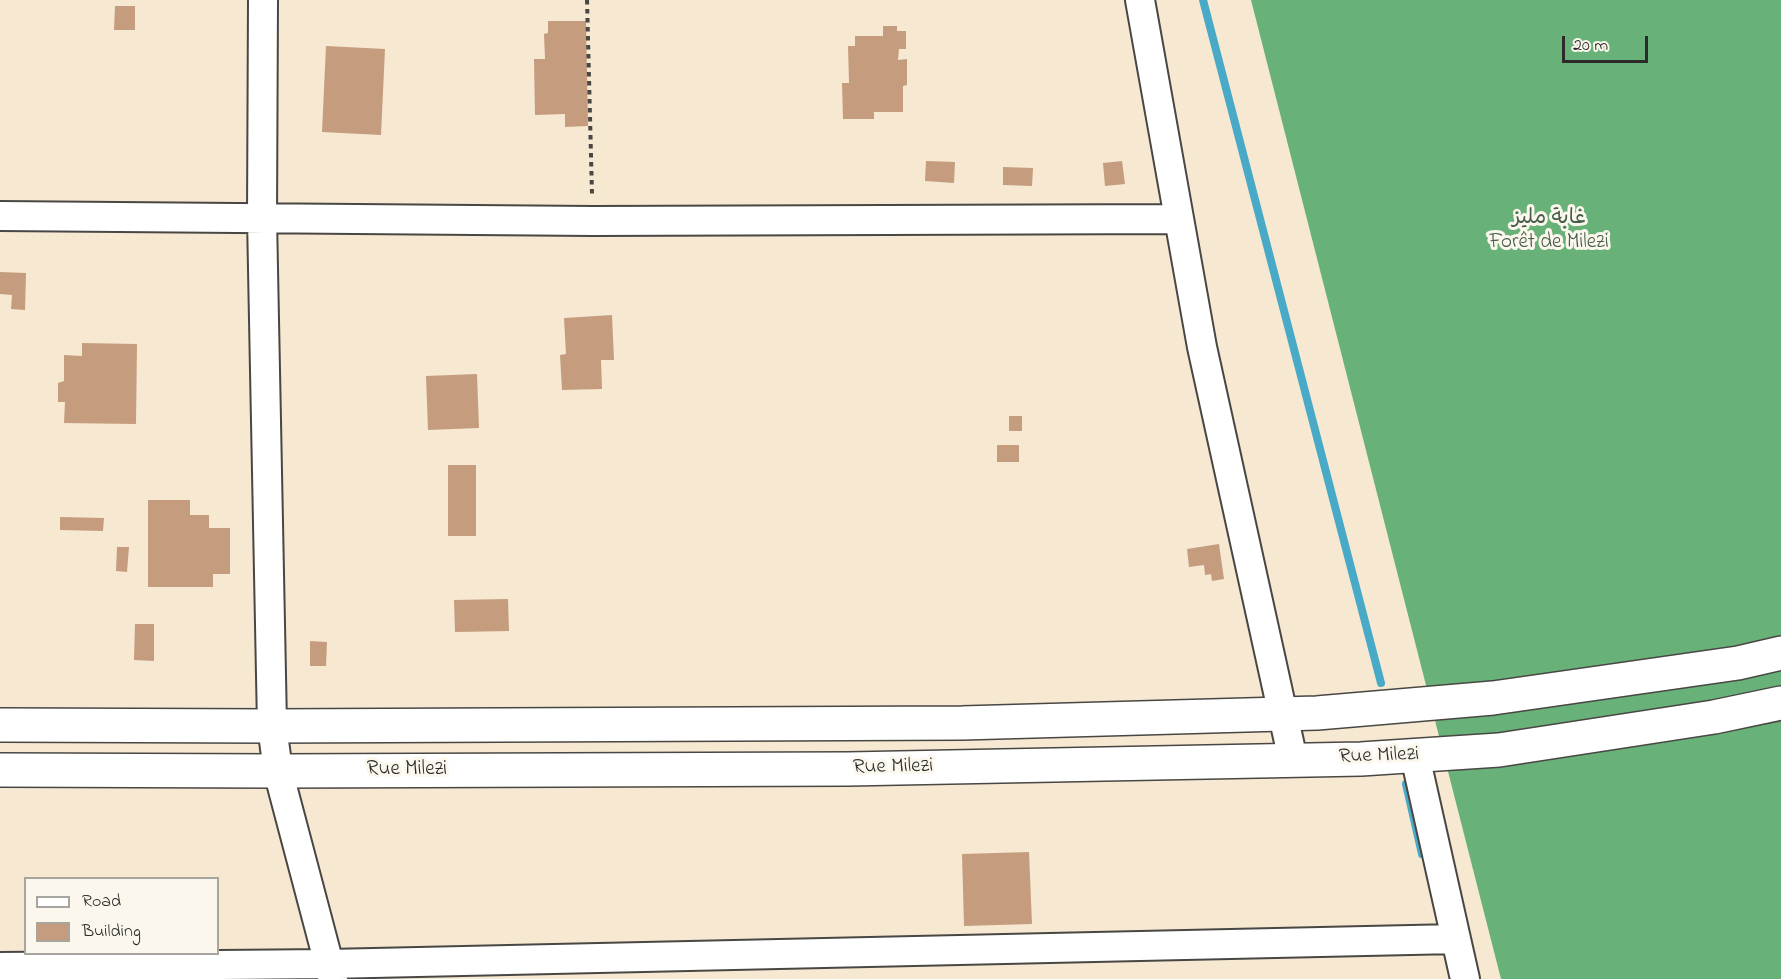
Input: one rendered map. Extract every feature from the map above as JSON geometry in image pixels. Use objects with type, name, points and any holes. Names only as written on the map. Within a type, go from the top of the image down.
[{"type":"street","points":[[263,0],[262,218],[272,726],[278,771],[331,972]]},
{"type":"street","points":[[1140,0],[1202,347],[1285,714],[1293,760]]},
{"type":"street","points":[[0,216],[593,221],[1178,219]]},
{"type":"street","points":[[0,725],[962,723],[1317,713],[1493,698],[1738,663],[1781,653]]},
{"type":"street","name":"Rue Milezi","points":[[0,770],[848,769],[1415,756],[1499,750],[1714,717],[1781,703]]},
{"type":"street","points":[[1415,756],[1465,979]]},
{"type":"street","points":[[0,967],[331,972],[1456,939]]},
{"type":"path","points":[[587,0],[593,221]]},
{"type":"green space","name":"غابة مليز Forêt de Milezi","points":[[1251,0],[1781,0],[1781,979],[1501,979]]},
{"type":"building","points":[[115,6],[135,6],[135,30],[114,30]]},
{"type":"building","points":[[548,21],[586,21],[588,126],[565,127],[565,114],[535,115],[534,59],[545,59],[544,34],[548,33]]},
{"type":"building","points":[[883,26],[897,26],[897,31],[906,31],[906,49],[899,49],[898,60],[907,59],[907,85],[903,86],[903,112],[874,112],[874,119],[843,119],[842,83],[849,83],[848,46],[855,46],[855,36],[883,36]]},
{"type":"building","points":[[326,46],[385,49],[381,135],[322,132]]},
{"type":"building","points":[[926,161],[955,162],[954,183],[925,181]]},
{"type":"building","points":[[1122,161],[1125,184],[1105,186],[1103,163]]},
{"type":"building","points":[[1003,167],[1033,168],[1032,186],[1003,185]]},
{"type":"building","points":[[0,272],[26,273],[25,310],[11,309],[12,295],[0,294]]},
{"type":"building","points":[[612,315],[614,360],[601,360],[602,389],[562,390],[560,355],[566,354],[564,318]]},
{"type":"building","points":[[82,343],[137,344],[136,424],[64,423],[65,402],[58,402],[58,383],[64,381],[64,355],[82,356]]},
{"type":"building","points":[[477,374],[479,428],[428,430],[426,376]]},
{"type":"building","points":[[1009,416],[1022,416],[1022,431],[1009,431]]},
{"type":"building","points":[[997,445],[1019,445],[1019,462],[997,462]]},
{"type":"building","points":[[448,465],[476,465],[476,536],[448,536]]},
{"type":"building","points":[[148,500],[190,500],[190,515],[209,515],[209,528],[230,528],[230,574],[213,574],[213,587],[148,587]]},
{"type":"building","points":[[60,517],[104,518],[103,531],[60,530]]},
{"type":"building","points":[[1219,544],[1224,579],[1212,581],[1211,574],[1205,575],[1204,565],[1189,567],[1187,549]]},
{"type":"building","points":[[117,547],[129,547],[127,572],[116,571]]},
{"type":"building","points":[[508,599],[509,631],[455,632],[454,600]]},
{"type":"building","points":[[135,624],[154,624],[154,661],[134,660]]},
{"type":"building","points":[[310,641],[327,642],[326,666],[310,666]]},
{"type":"building","points":[[1029,852],[1032,924],[964,926],[962,854]]},
{"type":"waterway","points":[[1203,0],[1381,683]]},
{"type":"waterway","points":[[1406,784],[1422,854]]}]
